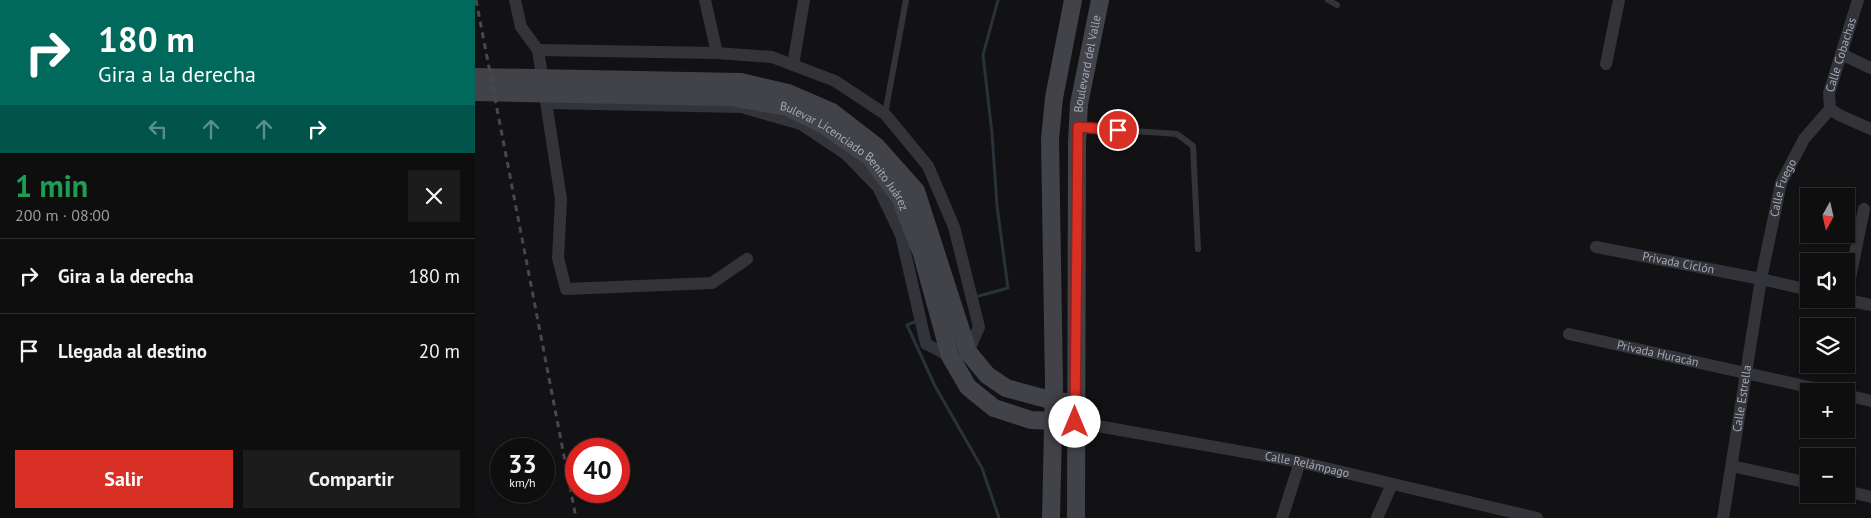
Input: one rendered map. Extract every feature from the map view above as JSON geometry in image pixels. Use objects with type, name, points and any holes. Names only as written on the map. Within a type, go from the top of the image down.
[{"type":"street","points":[[515,0],[521,27],[538,50],[554,91],[561,198],[558,258],[567,289],[712,283],[747,259]]},
{"type":"street","points":[[705,0],[717,53]]},
{"type":"street","points":[[793,65],[804,0]]},
{"type":"street","name":"Boulevard del Valle","points":[[1051,518],[1053,401],[1050,140],[1054,98],[1073,0]]},
{"type":"street","name":"Boulevard del Valle","points":[[1077,518],[1075,403],[1079,104],[1100,0]]},
{"type":"street","points":[[1605,64],[1619,0]]},
{"type":"street","name":"Calle Cobachas","points":[[1830,109],[1829,93],[1858,0]]},
{"type":"street","points":[[538,50],[717,53],[772,57],[835,80],[885,114],[928,166],[955,228],[979,327],[968,352]]},
{"type":"street","points":[[1841,54],[1871,68]]},
{"type":"street","name":"Bulevar Licenciado Benito Juárez","points":[[475,77],[554,91],[730,97],[787,107],[824,125],[870,157],[900,198],[922,254],[950,356],[967,387],[994,408],[1031,420],[1075,422]]},
{"type":"street","name":"Bulevar Licenciado Benito Juárez","points":[[475,92],[554,91],[741,82],[788,93],[832,112],[876,146],[916,191],[968,352],[987,375],[1006,388],[1053,401],[1075,403]]},
{"type":"street","points":[[1830,109],[1871,129]]},
{"type":"street","name":"Calle Fuego","points":[[1761,279],[1781,183],[1804,139],[1830,109]]},
{"type":"street","points":[[1855,253],[1864,209]]},
{"type":"street","name":"Privada Ciclón","points":[[1596,247],[1800,288]]},
{"type":"street","name":"Calle Estrella","points":[[1723,518],[1761,279]]},
{"type":"street","points":[[1855,301],[1871,305]]},
{"type":"street","name":"Privada Huracán","points":[[1569,334],[1800,385]]},
{"type":"street","points":[[1855,397],[1871,401]]},
{"type":"street","name":"Calle Relámpago","points":[[1075,422],[1299,462],[1537,518]]},
{"type":"street","points":[[1282,518],[1299,462]]},
{"type":"street","points":[[1732,466],[1800,481]]},
{"type":"street","points":[[1377,518],[1392,484]]},
{"type":"street","points":[[1855,493],[1871,496]]},
{"type":"lane","points":[[885,114],[905,0]]},
{"type":"lane","points":[[1327,0],[1337,5]]},
{"type":"lane","points":[[1078,127],[1177,134],[1193,146],[1198,249]]},
{"type":"waterway","points":[[975,297],[1008,288],[997,206],[992,133],[983,55],[998,0]]},
{"type":"waterway","points":[[917,321],[907,325],[935,386],[982,468],[999,518]]},
{"type":"railway","points":[[476,0],[576,518]]},
{"type":"route","points":[[1075,422],[1078,127],[1118,130]]}]
